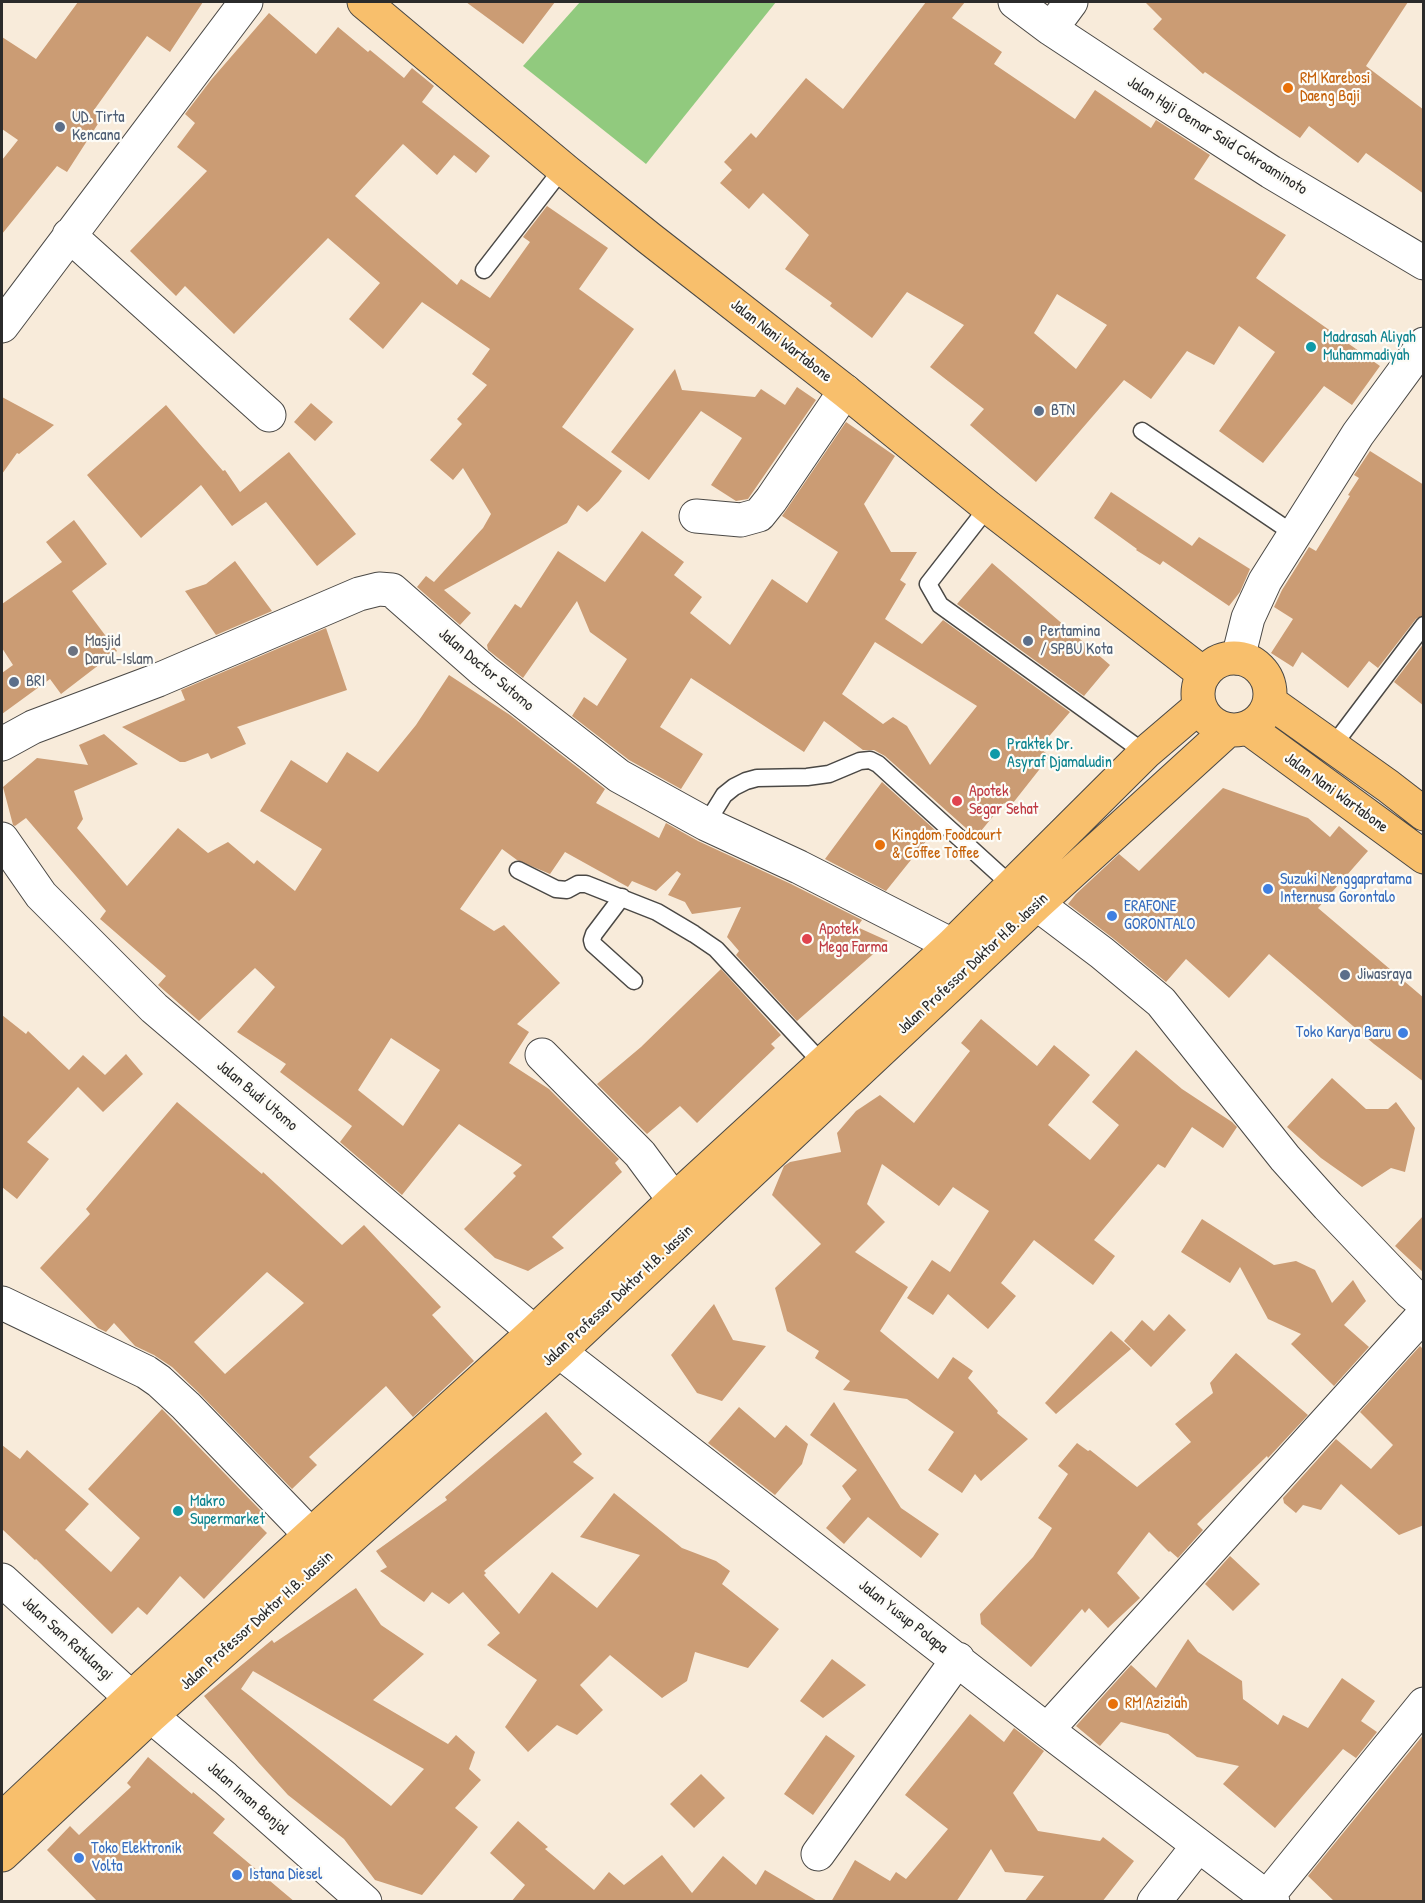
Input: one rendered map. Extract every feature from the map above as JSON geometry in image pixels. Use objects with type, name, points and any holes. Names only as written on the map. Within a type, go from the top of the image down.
[{"type":"main road","name":"Jalan Nani Wartabone","points":[[364,2],[649,238],[845,391],[988,507],[1204,674]]},
{"type":"main road","points":[[1238,658],[1256,664],[1264,673],[1269,684],[1270,702],[1260,720],[1238,729],[1219,728],[1211,722],[1200,706],[1198,694],[1204,674],[1220,660],[1238,658]]},
{"type":"main road","points":[[1270,702],[1424,814]]},
{"type":"main road","name":"Jalan Professor Doktor H.B. Jassin","points":[[321,1546],[534,1332],[674,1200],[833,1069],[1024,894],[1145,753],[1200,706]]},
{"type":"main road","name":"Jalan Nani Wartabone","points":[[1238,729],[1424,857]]},
{"type":"main road","name":"Jalan Professor Doktor H.B. Jassin","points":[[2,1819],[141,1707],[321,1546],[559,1352],[952,945],[1024,894],[1238,729]]},
{"type":"main road","name":"Jalan Professor Doktor H.B. Jassin","points":[[2,1855],[141,1707]]},
{"type":"street","points":[[2,326],[246,2]]},
{"type":"street","name":"Jalan Haji Oemar Said Cokroaminoto","points":[[1015,2],[1066,10],[1271,172],[1424,263]]},
{"type":"street","points":[[69,235],[269,415]]},
{"type":"street","points":[[1238,658],[1248,618],[1265,581],[1358,434],[1424,344]]},
{"type":"street","points":[[696,516],[741,520],[759,515],[845,391]]},
{"type":"street","name":"Jalan Doctor Sutomo","points":[[2,744],[33,727],[158,680],[358,594],[379,589],[392,591],[484,671],[619,776],[706,824],[799,867],[952,945]]},
{"type":"street","name":"Jalan Budi Utomo","points":[[2,839],[41,895],[154,1008],[534,1332]]},
{"type":"street","points":[[1024,894],[1102,953],[1161,1002],[1292,1166],[1410,1292],[1424,1303]]},
{"type":"street","points":[[542,1054],[640,1154],[674,1200]]},
{"type":"street","points":[[2,1303],[146,1372],[159,1381],[321,1546]]},
{"type":"street","points":[[1047,1730],[1424,1314]]},
{"type":"street","name":"Jalan Yusup Polapa","points":[[534,1332],[1047,1730],[1270,1899]]},
{"type":"street","name":"Jalan Sam Ratulangi","points":[[2,1580],[141,1707]]},
{"type":"street","points":[[818,1854],[958,1659]]},
{"type":"street","points":[[1270,1899],[1424,1704]]},
{"type":"street","name":"Jalan Iman Bonjol","points":[[141,1707],[365,1902]]},
{"type":"street","points":[[1154,1902],[1198,1846]]},
{"type":"lane","points":[[484,270],[563,168]]},
{"type":"lane","points":[[1142,430],[1294,534]]},
{"type":"lane","points":[[988,507],[928,584],[940,605],[1145,753]]},
{"type":"lane","points":[[1332,747],[1424,625]]},
{"type":"lane","points":[[706,824],[724,795],[746,781],[757,778],[829,774],[860,761],[870,760],[878,764],[1024,894]]},
{"type":"lane","points":[[518,870],[556,889],[567,890],[578,884],[586,884],[622,897],[657,912],[716,949],[833,1069]]},
{"type":"lane","points":[[622,897],[592,940],[593,944],[634,981]]},
{"type":"green space","points":[[580,2],[776,2],[646,164],[523,66]]},
{"type":"building","points":[[78,2],[203,2],[170,52],[147,36],[94,110],[103,116],[67,172],[57,166],[2,234],[2,160],[18,140],[2,129],[2,37],[36,59]]},
{"type":"building","points":[[466,2],[555,2],[523,44]]},
{"type":"building","points":[[926,2],[965,2],[952,18],[1002,52],[994,64],[1075,119],[1095,90],[1151,128],[1156,120],[1210,155],[1194,179],[1286,235],[1256,278],[1380,366],[1352,405],[1324,386],[1263,463],[1219,431],[1275,352],[1239,326],[1214,365],[1187,351],[1151,399],[1124,380],[1036,482],[970,425],[984,409],[930,367],[964,325],[907,292],[872,338],[830,306],[832,303],[785,269],[809,235],[763,193],[749,209],[720,183],[732,170],[724,162],[751,133],[756,138],[806,78],[843,109]],"holes":[[[1057,294],[1107,325],[1076,369],[1034,333]]]},
{"type":"building","points":[[1145,2],[1408,2],[1366,66],[1424,110],[1424,194],[1366,153],[1358,163],[1309,126],[1300,138],[1205,72],[1203,74],[1153,29],[1162,19]]},
{"type":"building","points":[[269,13],[316,54],[338,27],[404,78],[412,68],[434,86],[422,102],[490,156],[476,173],[454,155],[437,175],[403,144],[355,196],[400,236],[457,285],[461,279],[490,298],[530,242],[523,237],[547,206],[608,248],[579,289],[634,329],[562,427],[622,471],[599,501],[587,512],[578,505],[567,523],[444,590],[471,613],[460,625],[417,587],[426,576],[434,582],[483,528],[491,514],[463,468],[453,480],[430,460],[462,424],[457,419],[487,385],[472,374],[490,349],[422,302],[383,349],[349,319],[380,283],[328,238],[234,334],[185,286],[176,296],[130,251],[207,171],[177,147],[195,123],[185,114]]},
{"type":"building","points":[[675,369],[682,390],[755,397],[761,389],[785,405],[797,387],[816,400],[748,499],[736,501],[711,485],[742,438],[701,411],[649,480],[611,452]]},
{"type":"building","points":[[2,397],[54,425],[19,454],[17,453],[2,474]]},
{"type":"building","points":[[311,403],[333,422],[315,441],[294,422]]},
{"type":"building","points":[[166,405],[223,471],[225,470],[240,492],[289,452],[356,534],[317,566],[266,502],[232,526],[201,485],[141,538],[87,475]]},
{"type":"building","points":[[846,422],[895,456],[864,504],[891,552],[917,552],[900,580],[906,584],[885,619],[922,644],[943,620],[1070,712],[1039,748],[1050,756],[1009,808],[1004,803],[976,837],[885,756],[874,750],[863,750],[824,721],[804,752],[691,678],[660,727],[703,754],[681,789],[629,760],[572,716],[584,697],[597,706],[627,659],[590,632],[577,601],[523,678],[488,650],[487,645],[515,604],[521,608],[558,551],[605,582],[642,531],[684,562],[674,575],[702,597],[690,613],[730,645],[772,579],[807,603],[838,552],[782,516]],"holes":[[[875,642],[977,706],[930,765],[907,726],[893,717],[883,724],[842,694]]]},
{"type":"building","points":[[1370,451],[1424,485],[1424,615],[1416,619],[1378,668],[1369,661],[1348,688],[1302,652],[1293,667],[1271,653],[1293,619],[1274,607],[1309,547],[1316,551],[1350,496],[1348,495],[1359,478],[1354,475]]},
{"type":"building","points":[[1111,492],[1192,546],[1199,537],[1250,569],[1240,592],[1229,606],[1163,561],[1160,565],[1136,550],[1094,518]]},
{"type":"building","points":[[74,520],[107,564],[72,591],[117,651],[61,694],[50,679],[2,714],[2,673],[13,665],[2,648],[2,604],[62,562],[46,542]]},
{"type":"building","points":[[235,561],[272,611],[216,635],[185,591],[206,584]]},
{"type":"building","name":"Pertamina / SPBU Kota","points":[[992,563],[1110,665],[1084,696],[957,604]]},
{"type":"building","points":[[326,628],[347,690],[237,727],[246,744],[211,759],[208,753],[180,762],[122,727],[185,700],[181,690]]},
{"type":"building","points":[[1424,643],[1424,706],[1394,682]]},
{"type":"building","points":[[449,675],[510,715],[605,789],[596,803],[659,838],[666,823],[698,841],[862,920],[857,927],[888,941],[797,1021],[736,955],[739,951],[727,937],[741,907],[692,914],[685,902],[668,895],[681,874],[677,871],[656,891],[632,881],[628,887],[565,852],[550,874],[517,860],[502,849],[460,909],[494,931],[504,925],[560,983],[517,1024],[529,1032],[509,1063],[549,1089],[619,1159],[615,1163],[622,1172],[552,1237],[564,1248],[528,1271],[495,1258],[464,1229],[516,1176],[513,1173],[522,1165],[459,1124],[402,1195],[340,1142],[352,1126],[280,1072],[286,1064],[237,1032],[275,987],[255,968],[199,1021],[158,985],[166,976],[100,919],[106,911],[26,818],[15,826],[13,825],[3,787],[37,758],[88,765],[79,745],[104,734],[138,764],[74,791],[83,819],[77,828],[127,886],[178,828],[208,853],[228,842],[254,864],[257,860],[295,891],[322,849],[260,811],[291,760],[327,783],[347,752],[378,772],[416,725]],"holes":[[[391,1038],[440,1070],[403,1126],[358,1090]]]},
{"type":"building","name":"Kingdom Foodcourt & Coffee Toffee","points":[[882,782],[935,830],[886,891],[825,859]]},
{"type":"building","points":[[1223,788],[1308,818],[1330,837],[1339,826],[1368,851],[1318,908],[1424,998],[1424,1082],[1374,1044],[1269,954],[1229,998],[1186,959],[1166,982],[1068,904],[1119,854],[1139,871]]},
{"type":"building","points":[[721,969],[781,1035],[771,1044],[775,1048],[697,1123],[680,1106],[647,1134],[597,1084],[641,1047]]},
{"type":"building","points":[[2,1015],[26,1034],[28,1031],[69,1070],[83,1055],[105,1075],[126,1054],[143,1074],[103,1112],[78,1087],[27,1142],[49,1159],[17,1199],[2,1187]]},
{"type":"building","points":[[981,1019],[1037,1066],[1054,1045],[1090,1075],[1048,1125],[1090,1160],[1119,1125],[1092,1102],[1136,1050],[1182,1089],[1237,1127],[1223,1148],[1192,1127],[1165,1168],[1158,1164],[1094,1240],[1115,1256],[1093,1285],[1034,1240],[1001,1283],[1016,1296],[988,1329],[948,1294],[933,1315],[907,1298],[932,1260],[950,1272],[989,1211],[953,1187],[939,1206],[882,1164],[867,1204],[885,1222],[855,1252],[908,1287],[880,1331],[938,1379],[953,1357],[973,1371],[968,1378],[998,1411],[997,1413],[1028,1439],[981,1481],[975,1474],[962,1493],[928,1470],[954,1432],[907,1399],[843,1390],[850,1381],[815,1358],[819,1351],[787,1331],[775,1288],[821,1244],[772,1195],[784,1166],[790,1162],[841,1152],[837,1133],[856,1111],[880,1095],[914,1123],[970,1051],[961,1043]]},
{"type":"building","points":[[1332,1078],[1366,1109],[1388,1109],[1396,1102],[1415,1128],[1405,1172],[1391,1168],[1362,1187],[1321,1158],[1287,1127]]},
{"type":"building","points":[[177,1102],[262,1174],[263,1172],[342,1245],[364,1225],[441,1307],[432,1315],[474,1361],[413,1417],[386,1386],[309,1457],[317,1465],[292,1489],[172,1367],[135,1346],[114,1323],[106,1332],[98,1328],[40,1268],[90,1214],[86,1209]],"holes":[[[267,1272],[304,1303],[225,1374],[194,1342]]]},
{"type":"building","points":[[1424,1215],[1424,1273],[1395,1246]]},
{"type":"building","points":[[1202,1219],[1274,1265],[1296,1261],[1315,1270],[1332,1303],[1353,1280],[1366,1301],[1344,1325],[1369,1347],[1334,1386],[1291,1344],[1301,1334],[1268,1319],[1240,1267],[1230,1283],[1181,1252]]},
{"type":"building","points":[[714,1304],[733,1340],[766,1346],[722,1401],[697,1393],[671,1355]]},
{"type":"building","points":[[1169,1314],[1186,1330],[1151,1367],[1124,1341],[1142,1320],[1154,1331]]},
{"type":"building","points":[[1111,1331],[1131,1349],[1056,1414],[1045,1403]]},
{"type":"building","points":[[1420,1346],[1424,1350],[1424,1525],[1399,1535],[1341,1484],[1321,1510],[1303,1505],[1296,1513],[1284,1503],[1283,1498],[1336,1439],[1371,1469],[1393,1445],[1360,1412]]},
{"type":"building","points":[[1236,1353],[1308,1415],[1268,1458],[1267,1456],[1197,1524],[1203,1530],[1178,1558],[1149,1532],[1117,1573],[1140,1598],[1108,1628],[1089,1608],[1085,1613],[1082,1609],[1031,1667],[981,1624],[980,1614],[1033,1557],[1052,1528],[1038,1518],[1068,1474],[1058,1466],[1077,1443],[1088,1451],[1090,1450],[1137,1487],[1191,1442],[1175,1424],[1213,1393],[1210,1383]]},
{"type":"building","points":[[834,1402],[901,1508],[939,1534],[921,1558],[868,1517],[844,1544],[826,1528],[851,1499],[842,1486],[857,1470],[810,1435]]},
{"type":"building","points":[[739,1407],[775,1438],[786,1425],[808,1444],[802,1464],[775,1495],[708,1443]]},
{"type":"building","points":[[162,1409],[264,1514],[256,1522],[267,1533],[204,1599],[180,1576],[147,1615],[138,1607],[112,1634],[2,1529],[2,1445],[20,1459],[27,1450],[89,1504],[65,1530],[111,1572],[140,1538],[88,1489]]},
{"type":"building","points":[[546,1412],[582,1454],[573,1462],[594,1478],[484,1571],[486,1573],[484,1575],[519,1614],[552,1572],[597,1608],[640,1555],[580,1537],[614,1493],[682,1548],[716,1561],[730,1571],[722,1584],[779,1629],[748,1668],[695,1652],[687,1681],[662,1698],[610,1655],[580,1685],[603,1710],[577,1735],[557,1725],[528,1752],[505,1727],[537,1680],[487,1645],[500,1633],[463,1592],[449,1604],[432,1592],[424,1602],[380,1571],[387,1567],[376,1551],[447,1500],[445,1497]]},
{"type":"building","points":[[1230,1556],[1260,1584],[1233,1611],[1205,1584]]},
{"type":"building","points":[[356,1588],[381,1625],[424,1654],[373,1700],[448,1744],[456,1735],[475,1752],[469,1769],[481,1780],[455,1808],[478,1827],[422,1895],[375,1880],[344,1839],[288,1795],[204,1696],[272,1640],[274,1643]],"holes":[[[253,1671],[424,1769],[391,1806],[241,1689]]]},
{"type":"building","points":[[1188,1639],[1198,1652],[1242,1681],[1243,1699],[1278,1725],[1283,1715],[1308,1728],[1342,1678],[1375,1701],[1361,1721],[1377,1732],[1356,1758],[1343,1749],[1275,1828],[1223,1784],[1239,1766],[1197,1757],[1168,1734],[1121,1722],[1100,1746],[1076,1726],[1131,1665],[1156,1688]]},
{"type":"building","points":[[832,1659],[866,1685],[823,1718],[800,1701]]},
{"type":"building","points":[[970,1714],[1004,1742],[1014,1728],[1044,1751],[1013,1793],[1038,1831],[1100,1841],[1103,1837],[1134,1861],[1102,1902],[1024,1902],[1044,1876],[1005,1872],[991,1849],[956,1902],[831,1902],[855,1860],[890,1881],[896,1872],[906,1879],[948,1829],[905,1795]]},
{"type":"building","points":[[1424,1734],[1424,1902],[1335,1902],[1308,1876]]},
{"type":"building","points":[[826,1735],[855,1756],[813,1815],[784,1794]]},
{"type":"building","points":[[148,1757],[225,1819],[213,1833],[295,1902],[98,1902],[47,1850],[70,1826],[79,1835],[131,1787],[127,1783]]},
{"type":"building","points":[[701,1774],[725,1798],[694,1828],[670,1804]]},
{"type":"building","points":[[518,1821],[548,1847],[545,1849],[594,1890],[609,1872],[624,1885],[662,1855],[692,1893],[723,1856],[756,1885],[765,1870],[819,1902],[511,1902],[525,1885],[490,1853]]},
{"type":"place","name":"RM Karebosi Daeng Baji","points":[[1288,88]]},
{"type":"place","name":"UD. Tirta Kencana","points":[[60,127]]},
{"type":"place","name":"Madrasah Aliyah Muhammadiyah","points":[[1311,347]]},
{"type":"place","name":"BTN","points":[[1039,411]]},
{"type":"place","name":"Pertamina / SPBU Kota","points":[[1028,641]]},
{"type":"place","name":"Masjid Darul-Islam","points":[[73,651]]},
{"type":"place","name":"BRI","points":[[14,682]]},
{"type":"place","name":"Praktek Dr. Asyraf Djamaludin","points":[[995,754]]},
{"type":"place","name":"Apotek Segar Sehat","points":[[957,801]]},
{"type":"place","name":"Kingdom Foodcourt & Coffee Toffee","points":[[880,845]]},
{"type":"place","name":"Suzuki Nenggapratama Internusa Gorontalo","points":[[1268,889]]},
{"type":"place","name":"ERAFONE GORONTALO","points":[[1112,916]]},
{"type":"place","name":"Apotek Mega Farma","points":[[807,939]]},
{"type":"place","name":"Jiwasraya","points":[[1345,975]]},
{"type":"place","name":"Toko Karya Baru","points":[[1403,1033]]},
{"type":"place","name":"Makro Supermarket","points":[[178,1511]]},
{"type":"place","name":"RM Aziziah","points":[[1113,1704]]},
{"type":"place","name":"Toko Elektronik Volta","points":[[79,1858]]},
{"type":"place","name":"Istana Diesel","points":[[237,1875]]}]
